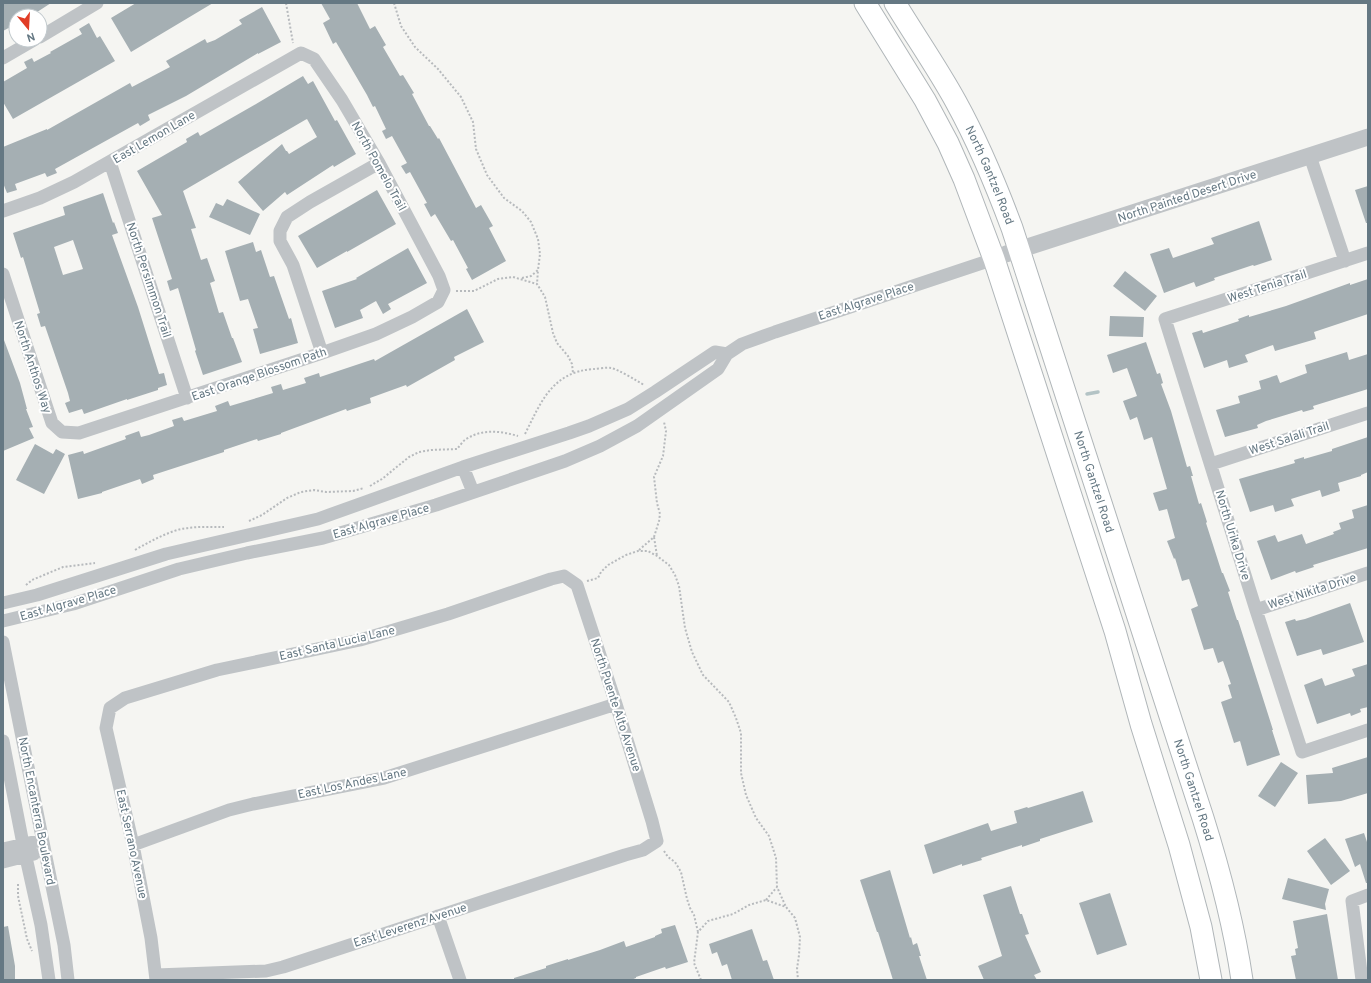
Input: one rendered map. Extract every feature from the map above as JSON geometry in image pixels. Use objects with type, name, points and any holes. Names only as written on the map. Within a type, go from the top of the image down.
[{"type":"main road","name":"North Gantzel Road","points":[[865,3],[925,100],[948,143],[964,179],[1006,254],[1207,831],[1227,901],[1237,946],[1242,980]]},
{"type":"main road","name":"North Gantzel Road","points":[[895,3],[955,100],[966,120],[992,179],[1006,254],[1143,731],[1179,845],[1201,927],[1211,980]]},
{"type":"street","points":[[48,31],[97,3]]},
{"type":"street","points":[[3,58],[20,48]]},
{"type":"street","name":"East Lemon Lane","points":[[3,211],[40,198],[74,182],[301,53]]},
{"type":"street","name":"North Pomelo Trail","points":[[301,53],[314,59],[342,100],[379,163],[439,276],[444,290]]},
{"type":"street","name":"North Painted Desert Drive","points":[[1006,254],[1368,137]]},
{"type":"street","points":[[1310,156],[1345,261]]},
{"type":"street","name":"North Persimmon Trail","points":[[110,162],[187,398]]},
{"type":"street","points":[[322,353],[293,265],[280,241],[280,231],[287,216],[379,163]]},
{"type":"street","name":"West Tenia Trail","points":[[1165,319],[1368,253]]},
{"type":"street","name":"East Algrave Place","points":[[3,621],[73,604],[179,569],[246,552],[323,538],[436,505],[584,454],[646,421],[718,369],[727,354],[742,344],[1006,254]]},
{"type":"street","name":"North Anthos Way","points":[[3,274],[52,423],[62,432]]},
{"type":"street","name":"East Orange Blossom Path","points":[[62,432],[80,433],[376,334],[412,317],[438,302],[444,290]]},
{"type":"street","name":"North Urika Drive","points":[[1165,319],[1302,752],[1368,730]]},
{"type":"street","name":"East Algrave Place","points":[[3,603],[38,595],[166,554],[318,519],[463,467],[569,433],[628,409],[715,352],[727,354]]},
{"type":"street","name":"West Salali Trail","points":[[1210,464],[1368,413]]},
{"type":"street","points":[[463,467],[473,492]]},
{"type":"street","name":"West Nikita Drive","points":[[1256,610],[1368,573]]},
{"type":"street","name":"East Santa Lucia Lane","points":[[110,708],[126,698],[217,670],[360,640],[448,614],[552,579],[564,576],[577,585]]},
{"type":"street","name":"North Puente Alto Avenue","points":[[577,585],[616,704],[652,820],[657,841]]},
{"type":"street","name":"North Encanterra Boulevard","points":[[3,642],[64,945],[68,980]]},
{"type":"street","name":"East Los Andes Lane","points":[[133,845],[229,810],[384,778],[616,704]]},
{"type":"street","name":"East Serrano Avenue","points":[[110,708],[106,728],[133,845],[151,938],[156,978]]},
{"type":"street","name":"North Encanterra Boulevard","points":[[3,741],[24,850],[41,925],[49,980]]},
{"type":"street","name":"East Leverenz Avenue","points":[[156,978],[266,971],[283,967],[643,850],[657,841]]},
{"type":"street","points":[[3,849],[24,850],[43,846]]},
{"type":"street","points":[[3,862],[24,850]]},
{"type":"street","points":[[1362,980],[1352,901],[1368,895]]},
{"type":"street","points":[[438,916],[460,980]]},
{"type":"path","points":[[286,3],[294,44],[301,53]]},
{"type":"path","points":[[394,3],[401,26],[415,47],[438,69],[461,97],[473,122],[476,149],[487,175],[504,198],[522,211],[531,222],[538,239],[540,254],[537,284],[545,297],[553,333],[557,343],[568,356],[572,364],[573,373]]},
{"type":"path","points":[[521,278],[531,276],[538,270]]},
{"type":"path","points":[[444,290],[461,292],[474,291],[498,279],[513,276],[537,284]]},
{"type":"path","points":[[638,551],[654,537],[657,556]]},
{"type":"path","points":[[577,585],[598,578],[601,572],[608,565],[626,555],[638,551],[648,551],[657,556],[669,565],[675,575],[680,586],[685,628],[692,652],[703,675],[729,702],[741,733],[741,773],[746,795],[756,818],[769,836],[776,858],[777,887],[786,907],[795,918],[800,937],[800,955],[797,970],[798,980]]},
{"type":"path","points":[[657,841],[668,857],[675,862],[681,872],[687,899],[694,914],[698,932],[694,963],[701,980]]},
{"type":"path","points":[[18,878],[18,896],[27,939],[32,953]]},
{"type":"path","points":[[698,932],[708,920],[733,914],[749,905],[766,900],[777,887]]},
{"type":"path","points":[[766,900],[786,907]]},
{"type":"building","points":[[3,3],[51,3],[43,8],[8,8],[8,28],[3,31]]},
{"type":"building","points":[[136,3],[213,3],[131,52],[111,18]]},
{"type":"building","points":[[321,3],[357,3],[370,29],[375,26],[386,45],[383,47],[400,76],[403,75],[414,93],[412,94],[429,126],[438,139],[439,138],[476,208],[481,205],[493,226],[489,228],[506,261],[472,280],[466,269],[468,268],[453,240],[451,241],[435,214],[431,217],[424,204],[427,203],[410,172],[406,174],[401,166],[407,163],[392,136],[386,139],[382,131],[386,129],[375,106],[373,107],[336,42],[333,44],[323,23],[330,19]]},
{"type":"building","points":[[262,7],[281,42],[258,53],[186,96],[148,115],[150,120],[140,126],[138,123],[55,169],[57,173],[47,177],[45,173],[15,184],[17,190],[7,193],[3,183],[3,147],[47,130],[130,83],[132,87],[170,67],[166,61],[205,39],[207,43],[215,40],[242,24],[239,20]]},
{"type":"building","points":[[89,23],[97,38],[100,36],[115,61],[13,119],[3,102],[3,82],[27,68],[24,62],[32,58],[34,62],[82,34],[79,29]]},
{"type":"building","points":[[303,76],[308,84],[313,81],[335,121],[337,120],[356,154],[334,167],[333,165],[287,195],[285,192],[263,211],[238,182],[282,144],[289,154],[317,137],[307,119],[183,191],[196,228],[191,229],[201,260],[207,258],[215,281],[210,283],[219,313],[223,312],[242,362],[203,375],[178,288],[170,291],[167,281],[172,279],[152,218],[162,215],[137,171],[187,142],[186,139],[198,132],[200,136]]},
{"type":"building","points":[[1368,186],[1368,223],[1366,223],[1355,190]]},
{"type":"building","points":[[377,190],[396,224],[317,268],[298,236]]},
{"type":"building","points":[[103,193],[118,233],[112,235],[138,307],[159,374],[164,373],[167,385],[158,388],[158,390],[84,414],[82,409],[69,413],[65,403],[70,401],[68,393],[45,326],[41,327],[37,314],[40,313],[23,257],[21,258],[13,233],[65,215],[63,207]],"holes":[[[73,240],[83,269],[63,275],[54,247]]]},
{"type":"building","points":[[227,199],[260,214],[250,235],[209,217],[216,203],[223,206]]},
{"type":"building","points":[[1259,221],[1272,260],[1214,278],[1215,280],[1196,287],[1194,282],[1164,293],[1150,254],[1169,248],[1173,258],[1214,244],[1211,238]]},
{"type":"building","points":[[253,242],[256,252],[261,250],[270,277],[274,276],[289,319],[291,318],[298,343],[260,354],[253,329],[258,328],[248,299],[240,301],[225,251]]},
{"type":"building","points":[[408,248],[427,283],[388,304],[391,309],[383,314],[376,301],[360,310],[363,318],[335,328],[322,291],[357,279],[356,278]]},
{"type":"building","points":[[1125,271],[1157,296],[1145,311],[1113,286]]},
{"type":"building","points":[[1368,279],[1368,314],[1314,332],[1316,339],[1275,351],[1273,345],[1245,355],[1248,362],[1229,368],[1227,360],[1204,368],[1192,333],[1202,330],[1203,333],[1239,321],[1238,319],[1249,315],[1249,317],[1286,306],[1350,283],[1350,285]]},
{"type":"building","points":[[467,309],[484,342],[454,357],[455,360],[407,387],[406,385],[370,398],[371,403],[347,411],[346,409],[281,434],[258,441],[257,439],[224,450],[224,452],[153,475],[154,479],[142,484],[140,479],[102,493],[78,499],[68,455],[83,451],[84,454],[126,439],[125,436],[139,431],[141,437],[149,435],[174,426],[172,420],[182,417],[184,421],[217,411],[215,406],[228,401],[230,406],[273,393],[271,387],[281,384],[283,390],[306,383],[304,378],[319,373],[320,377],[374,359],[375,361]]},
{"type":"building","points":[[1110,316],[1144,317],[1143,337],[1109,336]]},
{"type":"building","points":[[4,340],[20,383],[26,409],[33,427],[29,428],[34,438],[3,451],[3,341]]},
{"type":"building","points":[[1146,342],[1157,374],[1160,373],[1163,383],[1161,384],[1171,411],[1187,467],[1190,466],[1193,476],[1191,476],[1199,504],[1201,503],[1222,573],[1230,591],[1228,592],[1280,755],[1247,766],[1240,741],[1234,743],[1221,702],[1232,698],[1228,685],[1231,684],[1223,661],[1218,663],[1213,648],[1204,650],[1191,609],[1198,606],[1189,579],[1182,581],[1175,558],[1174,559],[1167,541],[1175,538],[1167,509],[1159,511],[1153,493],[1167,489],[1152,437],[1144,440],[1137,417],[1130,420],[1123,401],[1137,396],[1127,368],[1113,373],[1107,355]]},
{"type":"building","points":[[1347,352],[1349,360],[1368,354],[1368,389],[1313,406],[1314,409],[1303,412],[1302,410],[1266,421],[1257,425],[1258,428],[1225,437],[1216,410],[1240,403],[1238,396],[1261,389],[1259,381],[1277,375],[1280,383],[1307,373],[1305,365]]},
{"type":"building","points":[[1368,437],[1368,472],[1361,476],[1338,483],[1340,491],[1322,497],[1320,490],[1291,499],[1294,506],[1275,512],[1273,505],[1250,512],[1239,479],[1295,463],[1294,460],[1304,457],[1304,459],[1332,451],[1332,449]]},
{"type":"building","points":[[35,444],[53,454],[56,449],[65,454],[44,494],[16,480]]},
{"type":"building","points":[[1368,505],[1368,548],[1271,580],[1257,541],[1275,535],[1278,542],[1302,534],[1306,544],[1334,534],[1333,532],[1341,529],[1339,523],[1354,518],[1352,510]]},
{"type":"building","points":[[1350,603],[1364,642],[1323,655],[1321,649],[1297,656],[1285,622],[1295,619],[1296,621],[1305,619]]},
{"type":"building","points":[[1368,664],[1368,707],[1360,709],[1361,712],[1351,716],[1350,713],[1317,724],[1304,685],[1322,678],[1325,686],[1355,676],[1352,669]]},
{"type":"building","points":[[1368,757],[1368,793],[1341,801],[1308,804],[1306,775],[1333,773],[1332,768]]},
{"type":"building","points":[[1281,762],[1298,773],[1275,807],[1258,796]]},
{"type":"building","points":[[1083,791],[1093,822],[1040,839],[1040,841],[1022,847],[1022,845],[981,858],[982,860],[962,866],[962,864],[933,874],[924,845],[988,823],[991,831],[1017,823],[1014,811]]},
{"type":"building","points":[[1364,833],[1368,845],[1368,883],[1366,883],[1360,864],[1355,867],[1345,839]]},
{"type":"building","points":[[1325,838],[1350,871],[1331,885],[1307,851]]},
{"type":"building","points":[[890,870],[910,938],[911,937],[913,945],[917,943],[921,956],[919,956],[927,980],[893,980],[860,880]]},
{"type":"building","points":[[1288,878],[1329,889],[1325,904],[1326,910],[1282,899]]},
{"type":"building","points":[[1011,886],[1020,914],[1022,914],[1029,934],[1025,935],[1041,972],[1034,975],[1037,980],[984,980],[978,966],[1002,956],[983,895]]},
{"type":"building","points":[[1110,893],[1127,945],[1097,955],[1079,903]]},
{"type":"building","points":[[1327,914],[1338,980],[1296,980],[1291,956],[1296,955],[1295,949],[1298,948],[1293,921]]},
{"type":"building","points":[[675,925],[688,962],[666,969],[665,967],[631,980],[514,980],[514,978],[546,968],[546,966],[600,950],[624,941],[626,947],[655,937],[662,933],[661,929]]},
{"type":"building","points":[[8,926],[15,966],[15,980],[3,980],[3,927]]},
{"type":"building","points":[[752,929],[763,961],[767,960],[774,980],[732,980],[727,964],[722,966],[717,952],[712,954],[709,944]]},
{"type":"waterway","points":[[1087,394],[1098,392]]}]
